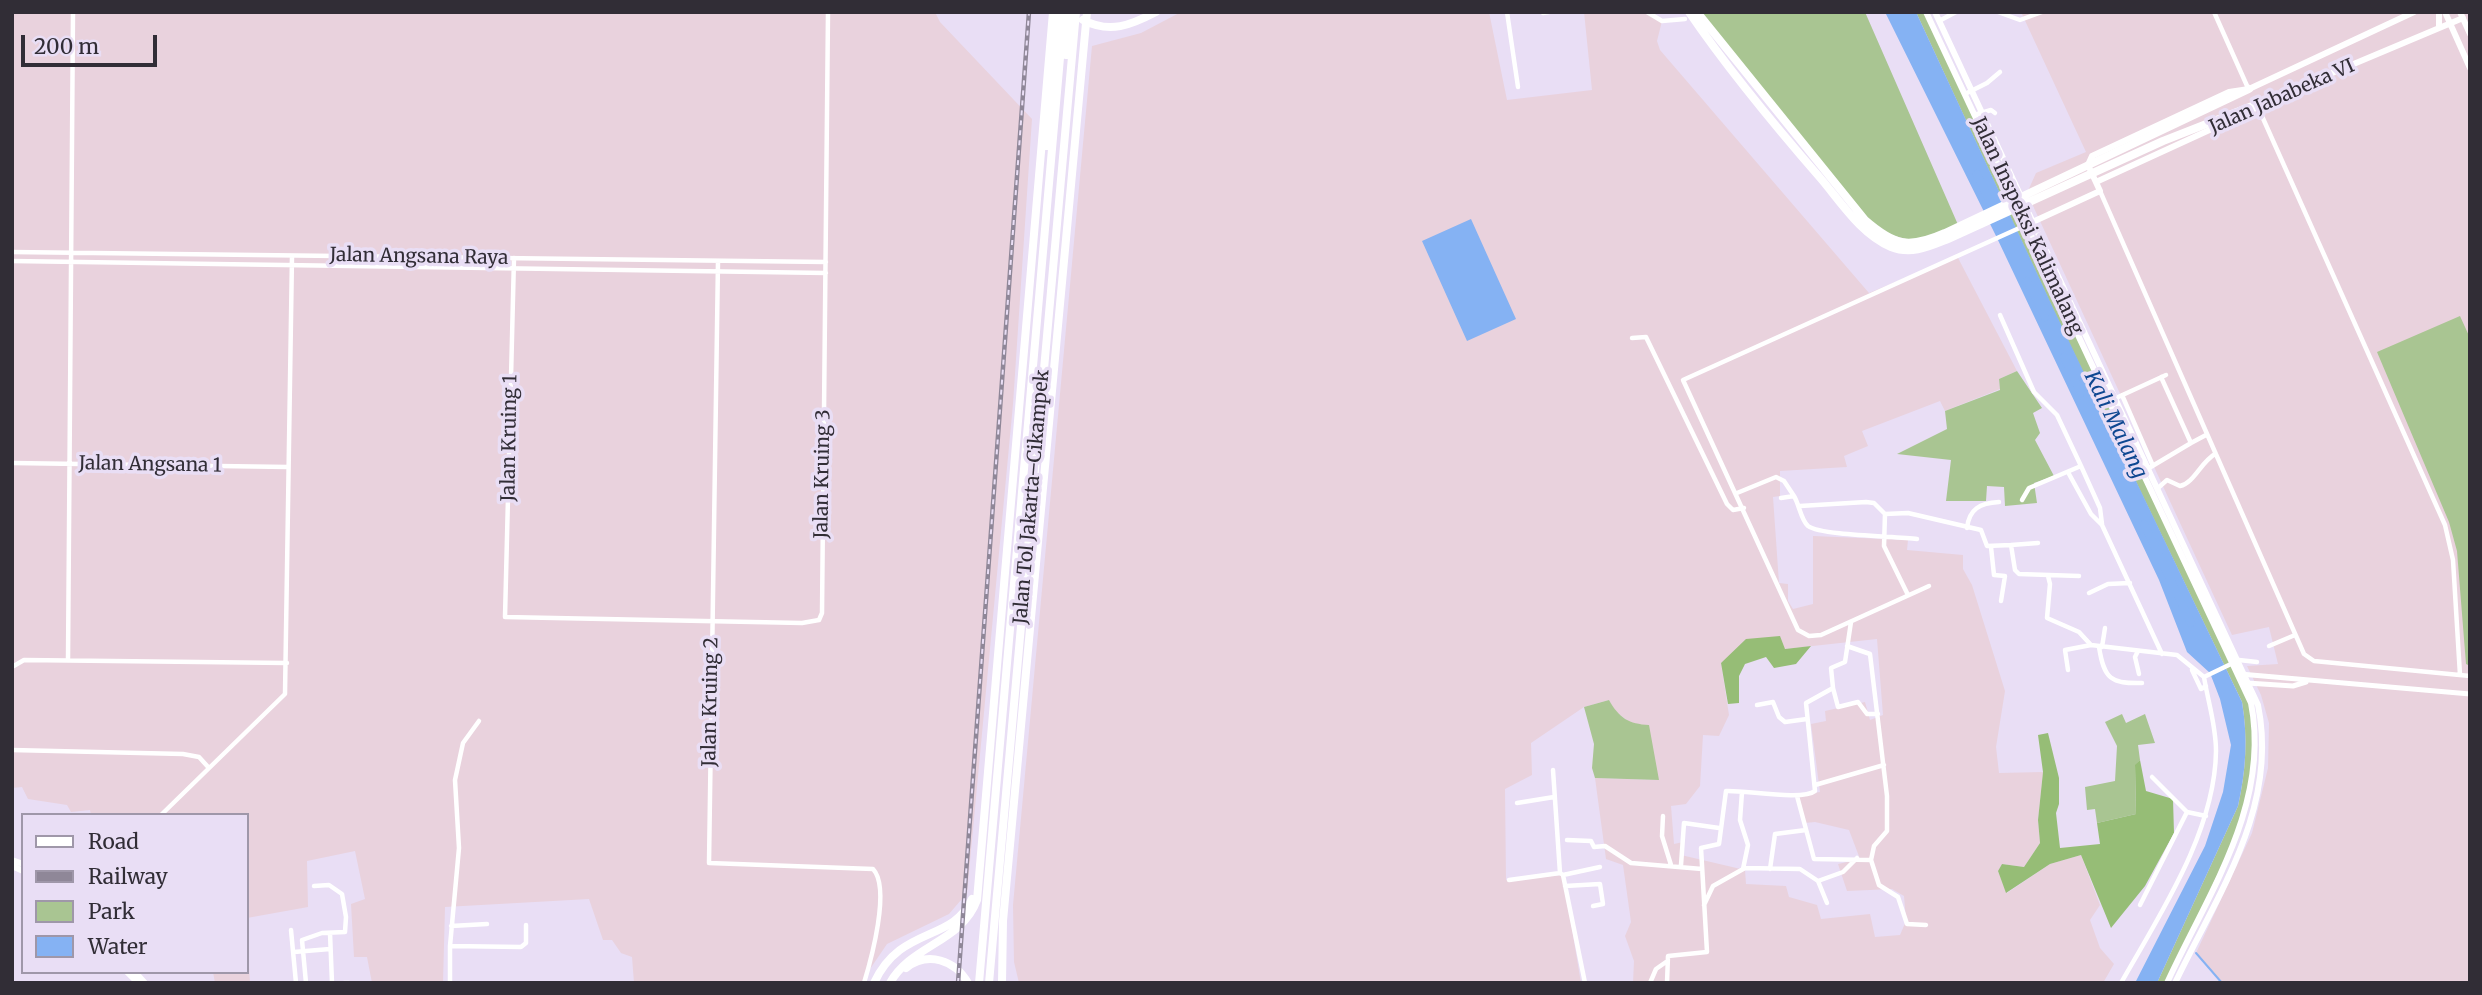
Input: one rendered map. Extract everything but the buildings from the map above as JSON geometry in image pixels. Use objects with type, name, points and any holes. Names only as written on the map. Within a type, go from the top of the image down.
[{"type":"highway","points":[[893,983],[909,960],[960,928],[974,908],[978,884],[1052,12]]},
{"type":"highway","name":"Jalan Tol Jakarta–Cikampek","points":[[977,983],[1059,12]]},
{"type":"highway","points":[[977,983],[1064,12]]},
{"type":"highway","points":[[1072,12],[1088,23],[1106,28],[1128,25],[1149,18],[1156,12]]},
{"type":"highway","name":"Jalan Tol Jakarta–Cikampek","points":[[989,983],[1072,12]]},
{"type":"highway","points":[[1002,983],[1003,921],[1087,12]]},
{"type":"highway","points":[[1687,16],[1700,17],[1864,220],[1879,232],[1907,244],[1947,236],[2036,196],[2249,89]]},
{"type":"highway","points":[[2096,167],[2270,99]]},
{"type":"highway","points":[[874,983],[888,960],[901,947],[961,917],[978,884]]},
{"type":"highway","points":[[893,983],[909,966],[926,959],[951,964],[968,983]]},
{"type":"main road","name":"Jalan Inspeksi Kalimalang","points":[[1926,12],[2025,226],[2236,661]]},
{"type":"main road","name":"Jalan Inspeksi Kalimalang","points":[[1935,12],[2119,397],[2260,716],[2263,749],[2260,785],[2244,845],[2175,983]]},
{"type":"main road","name":"Jalan Jababeka VI","points":[[2100,191],[2088,164],[2092,156],[2230,92],[2249,89],[2414,12]]},
{"type":"main road","points":[[2439,12],[2439,28]]},
{"type":"main road","points":[[2445,12],[2470,68]]},
{"type":"main road","name":"Jalan Jababeka VI","points":[[2270,99],[2464,15]]},
{"type":"main road","points":[[2464,15],[2470,34]]},
{"type":"main road","name":"Jalan Jababeka VI","points":[[2096,182],[2257,106]]},
{"type":"main road","points":[[1993,154],[2000,151]]},
{"type":"main road","points":[[2025,226],[2100,191]]},
{"type":"main road","points":[[2014,198],[2021,195]]},
{"type":"main road","name":"Jalan Inspeksi Kalimalang","points":[[2167,983],[2235,841],[2250,785],[2255,751],[2251,694]]},
{"type":"main road","points":[[2235,841],[2244,845]]},
{"type":"street","points":[[68,660],[73,12]]},
{"type":"street","name":"Jalan Kruing 3","points":[[505,617],[807,623],[816,622],[822,613],[828,12]]},
{"type":"street","points":[[1507,12],[1518,87]]},
{"type":"street","points":[[1543,13],[1549,12]]},
{"type":"street","points":[[1647,12],[1662,21],[1687,16]]},
{"type":"street","points":[[1939,21],[1956,12]]},
{"type":"street","points":[[1998,12],[2020,20],[2042,12]]},
{"type":"street","points":[[2214,12],[2249,89]]},
{"type":"street","points":[[1965,94],[2000,72]]},
{"type":"street","points":[[2257,106],[2445,525],[2453,560],[2460,675]]},
{"type":"street","points":[[1974,115],[1991,110],[1994,113]]},
{"type":"street","points":[[2100,191],[2304,654],[2314,661],[2470,676]]},
{"type":"street","points":[[1929,586],[1815,637],[1798,630],[1683,380],[2025,226]]},
{"type":"street","name":"Jalan Angsana Raya","points":[[12,253],[826,262]]},
{"type":"street","points":[[163,813],[282,699],[287,663],[292,256]]},
{"type":"street","name":"Jalan Kruing 1","points":[[505,617],[514,258]]},
{"type":"street","name":"Jalan Angsana Raya","points":[[12,261],[826,273]]},
{"type":"street","name":"Jalan Kruing 2","points":[[718,261],[709,863],[873,869],[879,883],[877,935],[864,983]]},
{"type":"street","points":[[2000,315],[2034,392],[2057,415],[2099,508],[2102,525],[2162,654]]},
{"type":"street","points":[[1632,338],[1644,335],[1648,341],[1727,504],[1733,510],[1744,509]]},
{"type":"street","points":[[2119,397],[2164,376],[2191,443]]},
{"type":"street","points":[[2151,467],[2206,435]]},
{"type":"street","points":[[2158,488],[2167,480],[2180,486],[2186,485],[2201,465],[2215,454]]},
{"type":"street","name":"Jalan Angsana 1","points":[[12,463],[288,467]]},
{"type":"street","points":[[2022,500],[2029,488],[2069,474],[2081,466]]},
{"type":"street","points":[[2069,474],[2091,514],[2102,525]]},
{"type":"street","points":[[1737,494],[1776,477],[1784,481],[1800,506],[1805,522],[1811,527],[1840,533],[1917,539]]},
{"type":"street","points":[[1781,498],[1794,496]]},
{"type":"street","points":[[1967,528],[1968,516],[1973,511],[1985,503],[1998,502]]},
{"type":"street","points":[[1800,506],[1874,503],[1885,514],[1908,513],[1983,531],[1986,545],[1991,547],[2038,543]]},
{"type":"street","points":[[1885,514],[1884,546],[1908,595]]},
{"type":"street","points":[[2011,545],[2017,573],[2079,576]]},
{"type":"street","points":[[1991,547],[1994,575],[2005,576],[2001,601]]},
{"type":"street","points":[[2048,576],[2050,584],[2047,618],[2079,632],[2091,645]]},
{"type":"street","points":[[2089,593],[2108,584],[2130,583]]},
{"type":"street","points":[[1851,621],[1845,662],[1831,668],[1838,706],[1858,702],[1867,715],[1878,714]]},
{"type":"street","points":[[2105,628],[2100,647],[2104,667],[2113,680],[2120,684],[2142,683]]},
{"type":"street","points":[[2269,646],[2295,635]]},
{"type":"street","points":[[2068,670],[2064,650],[2091,645],[2176,655],[2192,669],[2206,675],[2236,661],[2257,662]]},
{"type":"street","points":[[1847,646],[1870,654],[1878,714],[1887,831],[1874,846],[1871,860],[1877,882],[1898,897],[1907,924],[1926,925]]},
{"type":"street","points":[[2138,651],[2136,660],[2139,674]]},
{"type":"street","points":[[12,667],[24,660],[287,663]]},
{"type":"street","points":[[2192,669],[2201,689],[2206,686]]},
{"type":"street","points":[[2241,673],[2295,677],[2306,682],[2470,694]]},
{"type":"street","points":[[2121,983],[2156,922],[2206,816],[2216,753],[2206,675]]},
{"type":"street","points":[[2246,684],[2293,686],[2306,682]]},
{"type":"street","points":[[1667,983],[1667,962],[1670,955],[1707,953],[1701,848],[1719,844],[1726,792],[1797,796],[1810,795],[1815,791],[1806,703],[1833,688]]},
{"type":"street","points":[[1758,705],[1773,702],[1780,719],[1785,722],[1807,719]]},
{"type":"street","points":[[450,983],[450,946],[460,848],[455,780],[457,760],[466,737],[479,721]]},
{"type":"street","points":[[12,750],[183,754],[199,757],[209,768]]},
{"type":"street","points":[[1815,785],[1884,765]]},
{"type":"street","points":[[1553,771],[1561,874],[1585,983]]},
{"type":"street","points":[[2152,778],[2187,812],[2206,816]]},
{"type":"street","points":[[1742,792],[1740,820],[1748,845],[1743,869]]},
{"type":"street","points":[[1797,796],[1814,859],[1871,860]]},
{"type":"street","points":[[1517,803],[1554,797]]},
{"type":"street","points":[[2140,905],[2187,812]]},
{"type":"street","points":[[1663,816],[1662,836],[1671,865]]},
{"type":"street","points":[[1681,865],[1684,823],[1720,828]]},
{"type":"street","points":[[1770,869],[1775,834],[1806,830]]},
{"type":"street","points":[[1567,840],[1591,841],[1594,847],[1605,846],[1629,863],[1681,865],[1702,869]]},
{"type":"street","points":[[1818,881],[1843,872],[1858,858]]},
{"type":"street","points":[[1509,880],[1600,867]]},
{"type":"street","points":[[1703,906],[1713,886],[1743,869],[1802,870],[1818,881],[1827,903]]},
{"type":"street","points":[[1565,886],[1600,884],[1603,905],[1592,906]]},
{"type":"street","points":[[306,983],[302,952],[304,939],[345,932],[344,896],[330,885],[314,886]]},
{"type":"street","points":[[452,926],[487,924]]},
{"type":"street","points":[[450,946],[521,947],[526,943],[526,925]]},
{"type":"street","points":[[291,930],[296,983]]},
{"type":"street","points":[[330,933],[332,983]]},
{"type":"street","points":[[294,952],[330,949]]},
{"type":"street","points":[[1650,983],[1656,969],[1667,962]]},
{"type":"shaded area","points":[[12,12],[935,12],[940,22],[1032,119],[1013,404],[967,893],[949,914],[887,944],[868,972],[866,983],[634,983],[632,957],[621,953],[612,940],[603,940],[589,899],[445,907],[443,983],[372,983],[367,957],[354,957],[351,904],[365,899],[355,851],[307,861],[308,907],[248,918],[248,813],[91,813],[90,810],[71,812],[67,805],[28,799],[22,787],[12,788]]},
{"type":"shaded area","points":[[1181,12],[1489,12],[1507,100],[1592,90],[1584,12],[1647,12],[1662,21],[1657,41],[1660,50],[1869,293],[1957,256],[2017,371],[1999,379],[2000,389],[1945,411],[1940,401],[1862,431],[1868,446],[1844,456],[1847,467],[1780,471],[1780,496],[1773,497],[1779,583],[1788,584],[1788,601],[1793,609],[1813,604],[1813,536],[1908,540],[1907,550],[1963,555],[1963,569],[1972,585],[2005,691],[1996,747],[1999,773],[2043,772],[2038,820],[2040,843],[2024,867],[2002,864],[1998,871],[2007,893],[2050,864],[2081,855],[2100,905],[2090,920],[2100,948],[2114,964],[2103,983],[1633,983],[1634,961],[1625,936],[1631,922],[1623,865],[1606,859],[1595,778],[1659,780],[1632,724],[1615,711],[1609,700],[1584,707],[1531,743],[1532,775],[1505,789],[1506,880],[1563,875],[1581,983],[1019,983],[1014,962],[1013,905],[1092,46],[1141,33]],"holes":[[[1877,639],[1883,715],[1870,720],[1865,702],[1825,711],[1826,721],[1811,724],[1820,792],[1799,795],[1805,823],[1815,822],[1849,830],[1860,859],[1838,864],[1847,891],[1892,889],[1904,896],[1906,921],[1900,935],[1875,937],[1870,914],[1821,919],[1817,905],[1789,897],[1786,886],[1746,884],[1745,870],[1681,855],[1683,842],[1674,844],[1671,806],[1686,804],[1700,786],[1703,735],[1719,736],[1729,715],[1721,663],[1785,649]]]},
{"type":"shaded area","points":[[2021,12],[2470,12],[2470,983],[2222,983],[2196,953],[2252,833],[2268,768],[2269,723],[2261,695],[2247,666],[2278,664],[2269,627],[2232,635],[2027,193],[2036,173],[2086,152]]},
{"type":"shaded area","points":[[248,951],[250,983],[215,983],[213,974],[248,974]]},
{"type":"green space","points":[[1700,12],[1865,12],[1959,227],[1922,243],[1879,232]]},
{"type":"green space","points":[[1916,12],[1926,12],[2249,699],[2255,751],[2240,826],[2167,983],[2157,983],[2238,806],[2245,754],[2242,702],[2058,320]]},
{"type":"green space","points":[[2460,316],[2470,338],[2470,666],[2466,664],[2457,551],[2449,522],[2377,352]]},
{"type":"green space","points":[[2017,371],[2042,408],[2033,413],[2040,433],[2035,440],[2054,476],[2034,483],[2037,503],[2005,506],[2004,487],[1987,486],[1986,501],[1946,501],[1951,460],[1897,454],[1947,429],[1945,411],[2000,390],[1999,379]]},
{"type":"green space","points":[[1780,636],[1785,649],[1811,646],[1796,664],[1774,668],[1766,657],[1745,664],[1739,676],[1739,703],[1728,704],[1721,663],[1746,639]]},
{"type":"green space","points":[[1609,700],[1625,719],[1649,725],[1659,780],[1595,778],[1592,768],[1594,744],[1584,707]]},
{"type":"green space","points":[[2122,714],[2126,723],[2145,714],[2155,743],[2138,745],[2140,760],[2135,766],[2136,814],[2097,823],[2095,809],[2087,810],[2085,787],[2115,781],[2117,746],[2105,722]]},
{"type":"green space","points":[[2048,733],[2059,778],[2059,804],[2056,813],[2060,848],[2100,844],[2097,823],[2136,814],[2135,765],[2140,760],[2146,791],[2173,799],[2174,833],[2145,886],[2111,928],[2081,855],[2050,864],[2006,893],[1998,871],[2002,864],[2024,867],[2040,843],[2038,820],[2043,772],[2038,735]]},
{"type":"water","points":[[1885,12],[1916,12],[2054,310],[2242,702],[2245,754],[2238,806],[2157,983],[2135,983],[2205,846],[2223,792],[2231,745],[2220,699],[2210,673],[2187,652],[2159,580],[1997,238]]},
{"type":"water","points":[[1471,219],[1516,319],[1467,341],[1422,241]]},
{"type":"waterway","name":"Kali Malang","points":[[1977,174],[1992,206]]},
{"type":"waterway","name":"Kali Malang","points":[[2027,281],[2045,317]]},
{"type":"waterway","name":"Kali Malang","points":[[2064,357],[2081,393]]},
{"type":"waterway","name":"Kali Malang","points":[[2144,524],[2191,623]]},
{"type":"waterway","points":[[2196,953],[2222,983]]},
{"type":"railway","points":[[958,983],[1029,12]]}]
